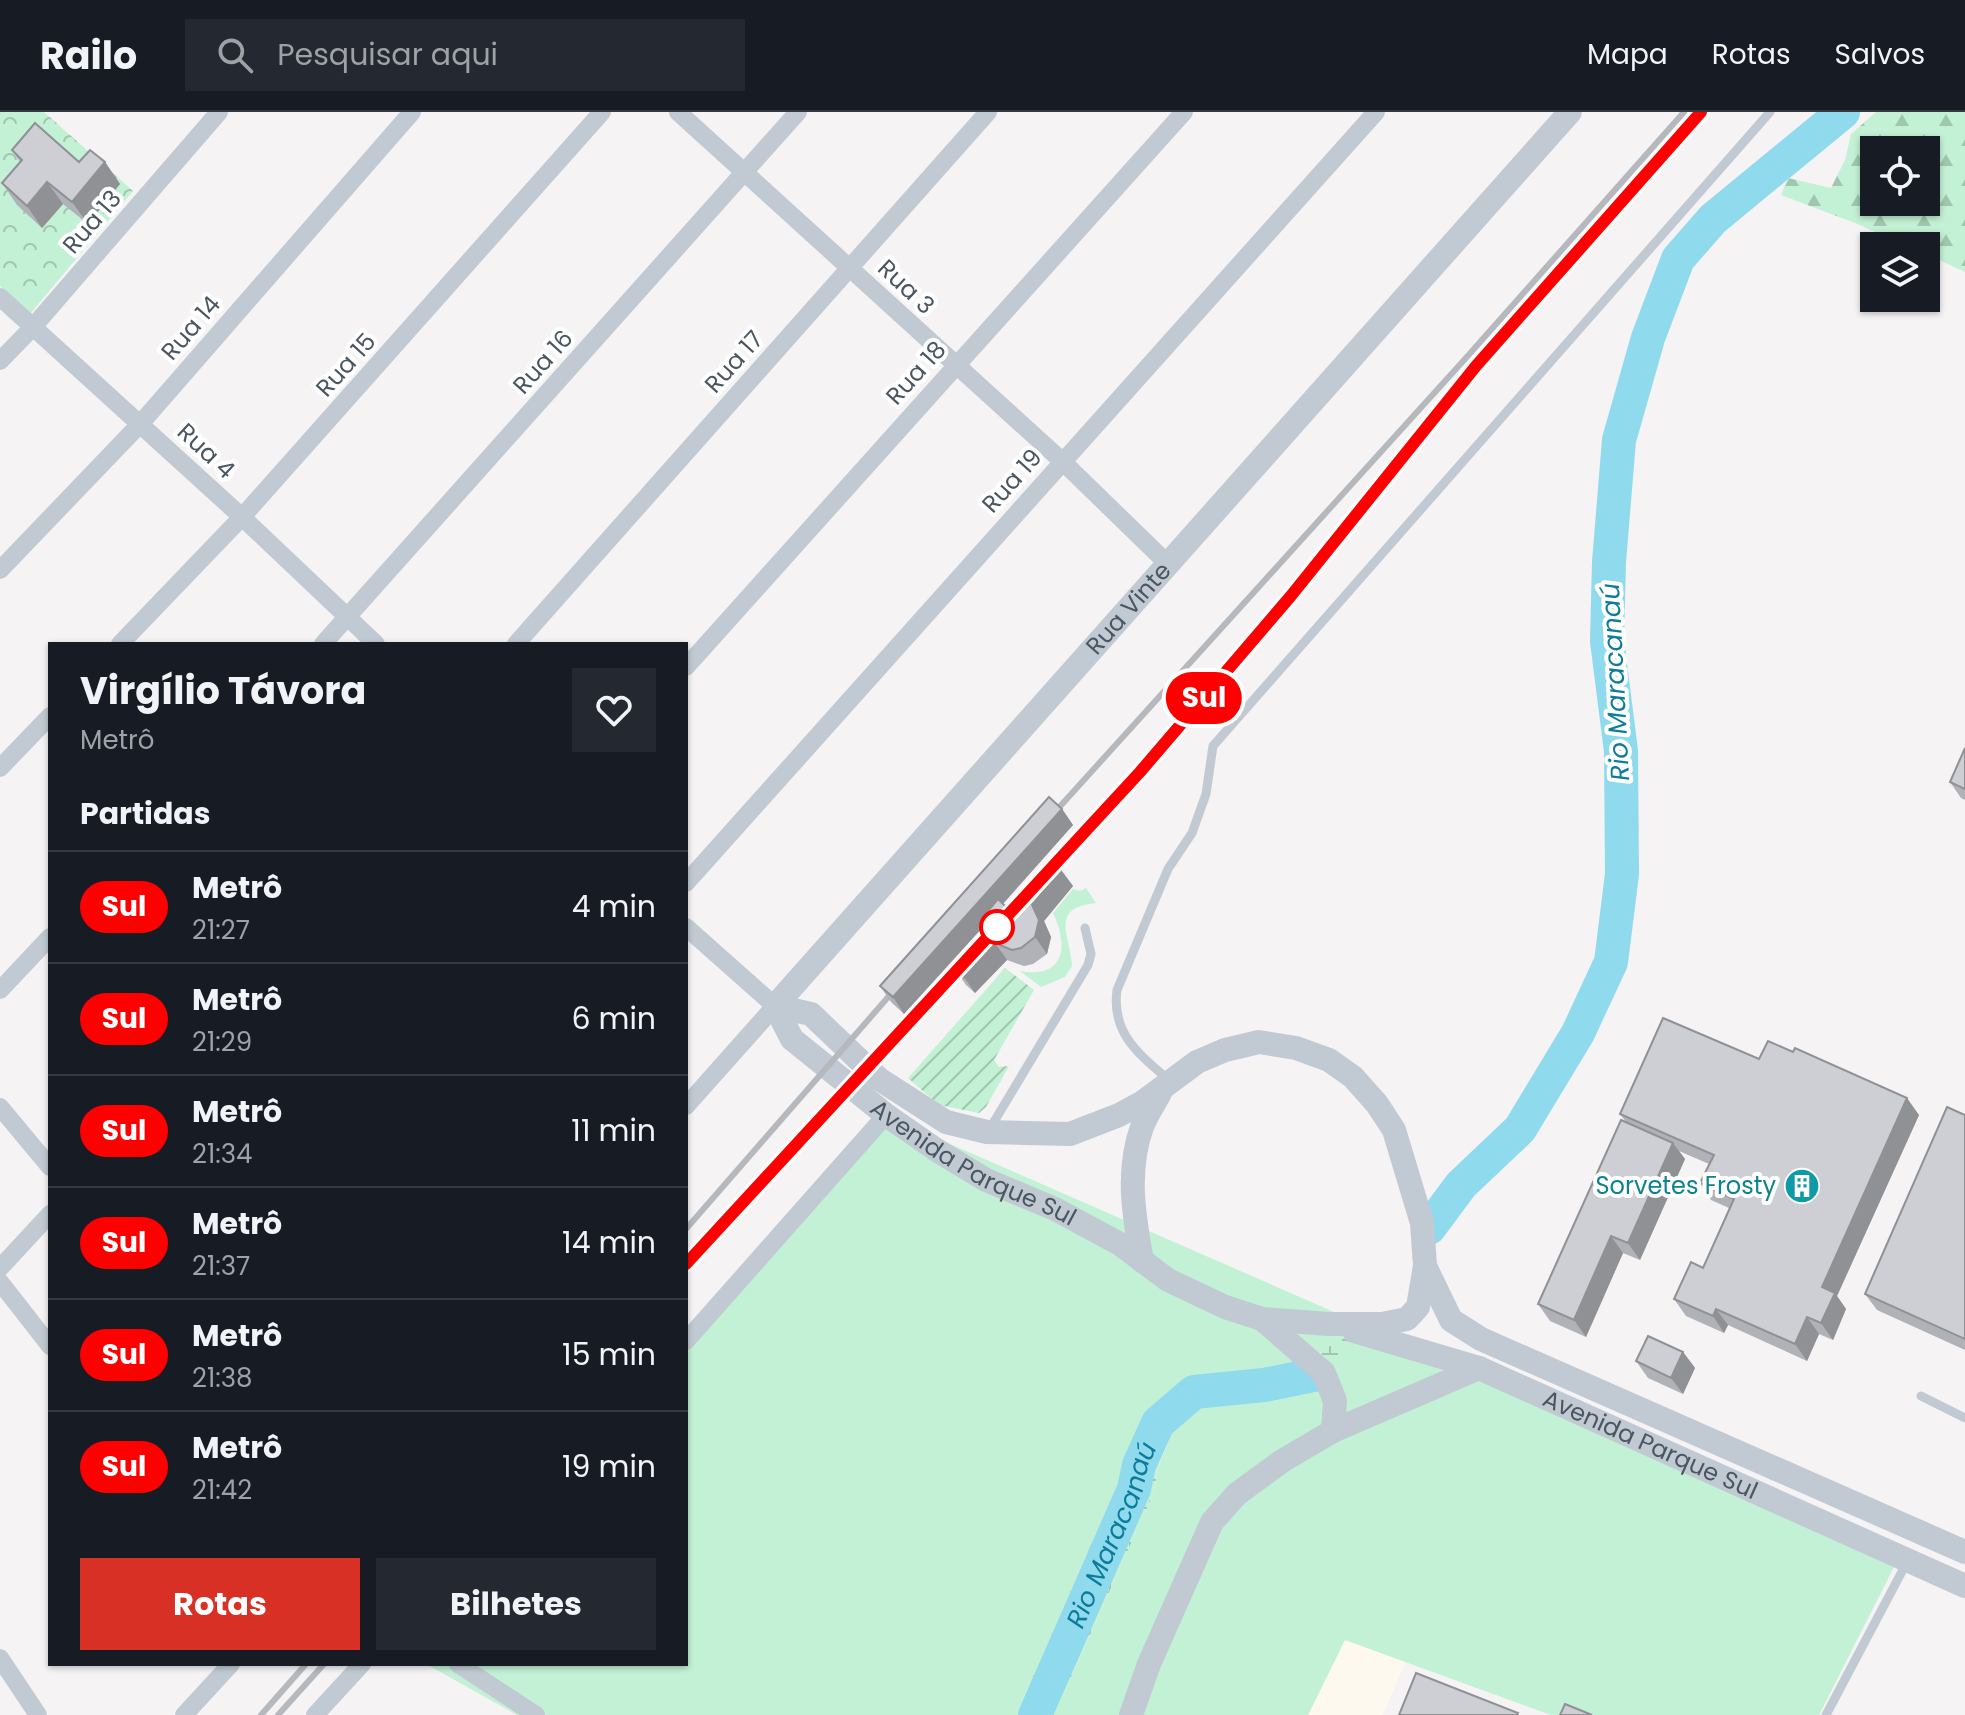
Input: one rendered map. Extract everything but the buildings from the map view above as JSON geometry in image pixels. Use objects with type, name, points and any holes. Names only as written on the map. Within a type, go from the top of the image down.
[{"type":"street","name":"Rua 13","points":[[0,361],[219,112]]},
{"type":"street","name":"Rua 14","points":[[0,570],[141,423],[412,112]]},
{"type":"street","name":"Rua 15","points":[[122,642],[242,517],[602,112]]},
{"type":"street","name":"Rua 3","points":[[678,112],[1062,461],[1169,565]]},
{"type":"street","name":"Rua 16","points":[[325,642],[798,112]]},
{"type":"street","name":"Rua 17","points":[[518,642],[988,112]]},
{"type":"street","name":"Rua 18","points":[[688,665],[1184,112]]},
{"type":"street","name":"Rua 19","points":[[688,881],[1376,112]]},
{"type":"street","name":"Rua Vinte","points":[[688,1104],[1570,112]]},
{"type":"street","name":"Rua 4","points":[[0,297],[141,423],[374,642]]},
{"type":"street","points":[[0,768],[48,718]]},
{"type":"street","points":[[688,929],[775,1006]]},
{"type":"street","points":[[0,990],[48,939]]},
{"type":"street","name":"Avenida Parque Sul","points":[[775,1006],[811,1014],[879,1079],[946,1122],[987,1132],[1070,1134],[1143,1102],[1197,1062],[1225,1050],[1259,1042],[1296,1048],[1329,1060],[1353,1077],[1377,1104],[1394,1130],[1422,1223],[1425,1266],[1418,1307],[1407,1319],[1382,1324],[1262,1319],[1225,1307],[1182,1287],[1120,1244],[1055,1209],[986,1180],[938,1151],[886,1115],[792,1039],[775,1006]]},
{"type":"street","points":[[1142,1261],[1132,1204],[1134,1164],[1142,1128],[1168,1082]]},
{"type":"street","points":[[0,1107],[47,1157]]},
{"type":"street","points":[[688,1339],[886,1115]]},
{"type":"street","points":[[0,1268],[48,1216]]},
{"type":"street","name":"Avenida Parque Sul","points":[[1425,1266],[1451,1320],[1481,1339],[1965,1552]]},
{"type":"street","points":[[0,1282],[48,1343]]},
{"type":"street","points":[[1262,1319],[1324,1373],[1335,1401],[1333,1431]]},
{"type":"street","name":"Avenida Parque Sul","points":[[1329,1324],[1479,1368],[1965,1586]]},
{"type":"street","points":[[1131,1715],[1154,1652],[1212,1522],[1237,1494],[1282,1461],[1333,1431],[1479,1368]]},
{"type":"street","points":[[0,1658],[38,1715]]},
{"type":"street","points":[[184,1715],[229,1666]]},
{"type":"street","points":[[315,1715],[360,1666]]},
{"type":"street","points":[[461,1666],[536,1715]]},
{"type":"lane","points":[[1168,1082],[1131,1046],[1120,1028],[1115,1006],[1117,990],[1168,869],[1192,833],[1206,794],[1213,746],[1770,112]]},
{"type":"lane","points":[[987,1132],[1088,965],[1091,954],[1085,928]]},
{"type":"lane","points":[[1921,1396],[1965,1418]]},
{"type":"lane","points":[[1826,1715],[1908,1561]]},
{"type":"shaded area","points":[[1345,1639],[1406,1661],[1383,1715],[1308,1715]]},
{"type":"green space","points":[[0,112],[44,112],[133,191],[30,314],[0,286]]},
{"type":"green space","points":[[1876,112],[1965,112],[1965,272],[1940,260],[1940,232],[1875,232],[1781,195],[1788,178],[1831,188],[1845,160],[1851,134]]},
{"type":"green space","points":[[1086,888],[1096,903],[1081,906],[1067,917],[1072,966],[1065,977],[1041,987],[1020,971],[1035,972],[1054,965],[1059,957],[1061,937],[1053,913],[1073,889],[1080,891]]},
{"type":"green space","points":[[1005,968],[1034,990],[994,1060],[999,1067],[1009,1066],[986,1107],[979,1113],[939,1105],[908,1078]]},
{"type":"green space","points":[[893,1111],[948,1143],[1350,1319],[1333,1343],[1303,1365],[1199,1380],[1141,1421],[1127,1463],[1016,1715],[517,1715],[430,1666],[688,1666],[688,1340]]},
{"type":"green space","points":[[1350,1319],[1377,1331],[1319,1390],[1200,1408],[1171,1435],[1158,1467],[1154,1492],[1054,1715],[1016,1715],[1127,1463],[1141,1421],[1164,1395],[1199,1380],[1303,1365],[1333,1343]]},
{"type":"green space","points":[[1377,1331],[1897,1561],[1819,1715],[1551,1715],[1345,1640],[1308,1715],[1054,1715],[1154,1492],[1158,1468],[1171,1435],[1200,1408],[1319,1390]]},
{"type":"waterway","name":"Rio Maracanaú","points":[[1429,1228],[1461,1185],[1520,1129],[1578,1033],[1611,962],[1622,874],[1621,751],[1607,641],[1609,562],[1619,440],[1648,338],[1678,259],[1713,219],[1843,112]]},
{"type":"waterway","name":"Rio Maracanaú","points":[[1035,1715],[1134,1489],[1139,1465],[1158,1423],[1194,1392],[1264,1385],[1318,1374]]},
{"type":"railway","points":[[1045,823],[1684,112]]},
{"type":"railway","points":[[1041,879],[1140,772],[1290,597],[1476,366],[1701,112]]},
{"type":"railway","points":[[688,1262],[971,956]]},
{"type":"railway","points":[[688,1227],[903,980]]},
{"type":"railway","points":[[261,1715],[304,1666]]},
{"type":"railway","points":[[278,1715],[322,1666]]},
{"type":"metro line","name":"Sul","points":[[688,1262],[1140,772],[1290,597],[1476,366],[1701,112]]},
{"type":"place","name":"Sorvetes Frosty","points":[[1802,1186]]}]
